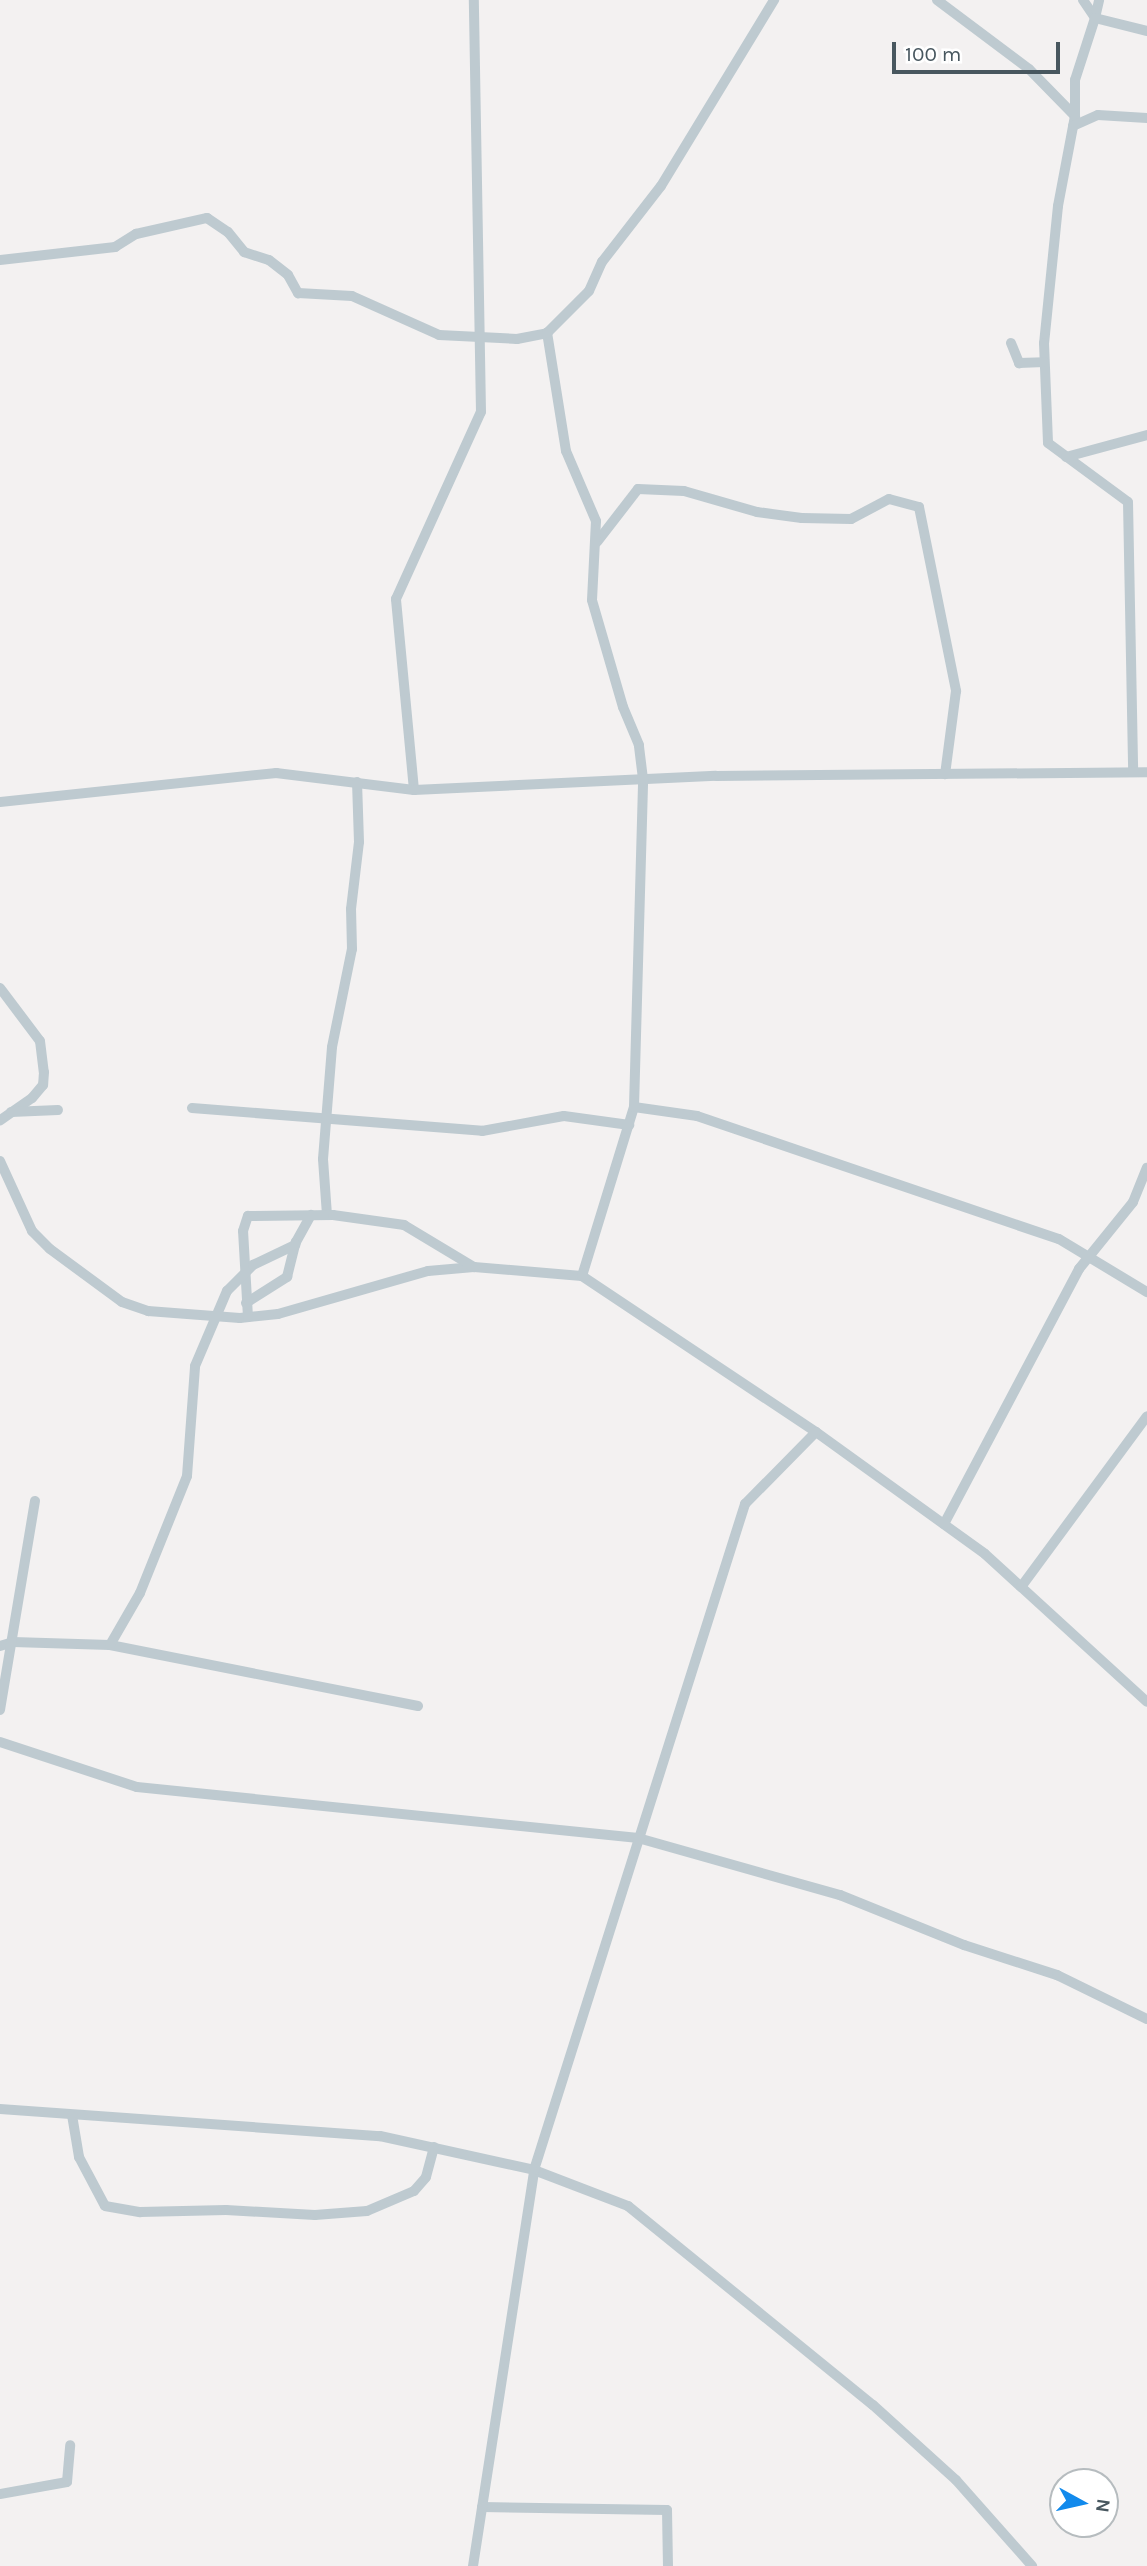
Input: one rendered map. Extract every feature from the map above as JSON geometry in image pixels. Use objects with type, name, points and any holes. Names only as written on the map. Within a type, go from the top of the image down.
[{"type":"street","points":[[414,790],[396,599],[481,411],[474,0]]},
{"type":"street","points":[[0,260],[115,247],[136,234],[207,218],[228,232],[244,252],[270,260],[288,275],[298,293],[352,296],[439,335],[480,339],[547,333],[589,291],[602,262],[662,186],[774,0]]},
{"type":"street","points":[[937,0],[1030,69],[1074,121]]},
{"type":"street","points":[[1083,0],[1095,18],[1147,31]]},
{"type":"street","points":[[1099,0],[1075,80],[1074,121],[1058,206],[1044,362],[1048,443],[1128,502],[1133,772]]},
{"type":"street","points":[[1074,121],[1098,115],[1147,118]]},
{"type":"street","points":[[547,333],[566,451],[596,521],[592,600],[623,707],[639,744],[643,779],[634,1107],[582,1276]]},
{"type":"street","points":[[1012,343],[1019,363],[1044,362]]},
{"type":"street","points":[[1066,457],[1147,435]]},
{"type":"street","points":[[597,542],[638,489],[684,491],[757,512],[802,518],[851,519],[889,499],[919,507],[956,691],[945,774]]},
{"type":"street","points":[[0,802],[276,773],[414,790],[643,779],[1147,772]]},
{"type":"street","points":[[327,1215],[326,1120],[332,1047],[352,948],[351,909],[359,842],[358,782]]},
{"type":"street","points":[[0,988],[40,1041],[44,1058],[43,1085],[0,1120]]},
{"type":"street","points":[[634,1107],[697,1116],[830,1158],[1059,1239],[1147,1292]]},
{"type":"street","points":[[192,1108],[372,1125],[408,1122],[482,1131],[564,1116],[629,1125]]},
{"type":"street","points":[[11,1112],[58,1110]]},
{"type":"street","points":[[0,1161],[32,1231],[91,1281],[122,1302],[148,1311],[248,1317],[338,1299],[428,1271],[474,1267],[582,1276],[816,1432],[944,1524],[1021,1587],[1147,1702]]},
{"type":"street","points":[[944,1524],[1090,1256],[1133,1202],[1147,1168]]},
{"type":"street","points":[[246,1303],[287,1276],[295,1245],[311,1215]]},
{"type":"street","points":[[248,1317],[243,1231],[248,1216],[327,1215],[404,1225],[474,1267]]},
{"type":"street","points":[[110,1645],[140,1593],[187,1476],[195,1366],[227,1291],[246,1272],[295,1245]]},
{"type":"street","points":[[1021,1587],[1147,1416]]},
{"type":"street","points":[[473,2566],[534,2170],[745,1504],[816,1432]]},
{"type":"street","points":[[0,1710],[35,1501]]},
{"type":"street","points":[[0,1646],[13,1642],[110,1645],[418,1706]]},
{"type":"street","points":[[0,1742],[137,1787],[638,1838],[840,1895],[964,1945],[1057,1975],[1147,2019]]},
{"type":"street","points":[[0,2109],[380,2136],[534,2170],[628,2206],[791,2335],[956,2480],[1032,2566]]},
{"type":"street","points":[[72,2115],[79,2157],[105,2206],[140,2212],[226,2210],[315,2215],[367,2211],[414,2191],[426,2177],[434,2147]]},
{"type":"street","points":[[0,2494],[67,2482],[70,2445]]},
{"type":"street","points":[[482,2507],[667,2510],[668,2566]]}]
